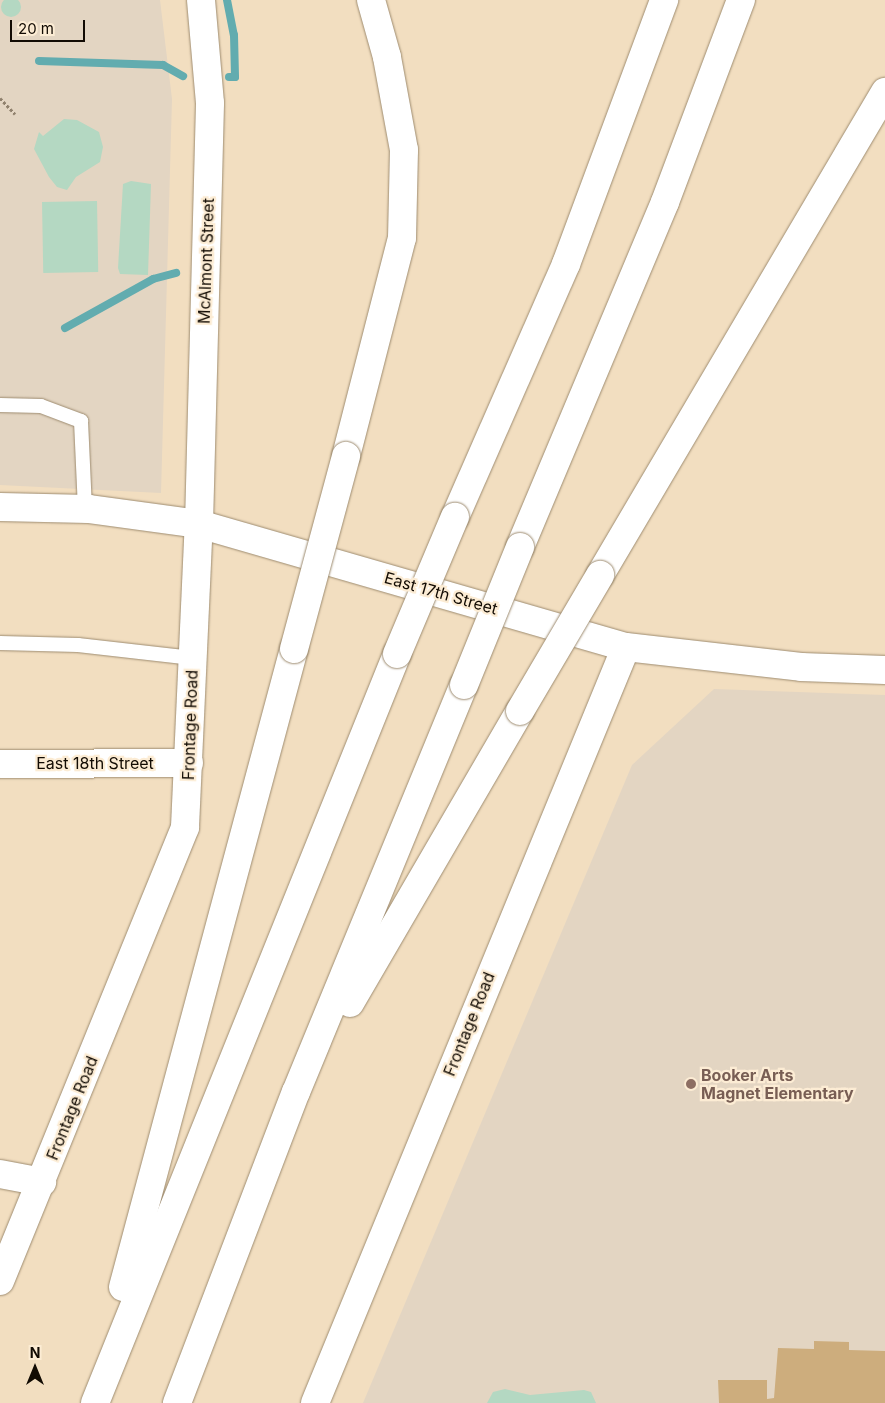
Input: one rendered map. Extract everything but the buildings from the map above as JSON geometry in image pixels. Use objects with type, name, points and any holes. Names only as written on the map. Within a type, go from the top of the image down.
[{"type":"main road","name":"McAlmont Street","points":[[199,524],[210,103],[201,0]]},
{"type":"main road","points":[[93,1403],[346,456],[402,238],[404,150],[387,57],[371,0]]},
{"type":"main road","points":[[93,1403],[397,654],[566,264],[664,0]]},
{"type":"main road","points":[[177,1403],[296,1092],[520,547],[665,202],[741,0]]},
{"type":"main road","points":[[296,1092],[885,93]]},
{"type":"main road","name":"East 17th Street","points":[[0,507],[85,509],[199,524],[626,646],[801,667],[885,670]]},
{"type":"main road","name":"Frontage Road","points":[[0,1281],[42,1182],[185,827],[199,524]]},
{"type":"main road","name":"Frontage Road","points":[[314,1403],[626,646]]},
{"type":"main road","name":"East 18th Street","points":[[0,764],[189,763]]},
{"type":"main road","points":[[0,1174],[42,1182]]},
{"type":"lane","points":[[0,405],[41,406],[81,420],[85,509]]},
{"type":"lane","points":[[0,643],[78,645],[192,658]]},
{"type":"path","points":[[0,98],[15,114]]},
{"type":"shaded area","points":[[0,0],[160,0],[172,99],[161,493],[0,485]]},
{"type":"shaded area","name":"Booker Arts Magnet Elementary","points":[[714,689],[885,695],[885,1403],[363,1403],[632,765]]},
{"type":"green space","points":[[11,-3],[18,0],[21,7],[18,14],[11,17],[4,14],[1,7],[4,0]]},
{"type":"green space","points":[[64,119],[77,120],[99,132],[103,147],[100,162],[76,177],[67,190],[57,187],[49,177],[34,149],[39,132],[43,136]]},
{"type":"green space","points":[[131,181],[151,184],[148,275],[120,274],[118,268],[123,184]]},
{"type":"green space","points":[[97,201],[98,272],[43,273],[42,202]]},
{"type":"green space","points":[[505,1389],[530,1395],[584,1390],[591,1392],[596,1403],[487,1403],[493,1392]]},
{"type":"waterway","points":[[227,0],[234,35],[235,77],[229,77]]},
{"type":"waterway","points":[[39,61],[163,65],[183,76]]},
{"type":"waterway","points":[[65,328],[153,279],[176,273]]},
{"type":"place","name":"Booker Arts Magnet Elementary","points":[[691,1084]]}]
